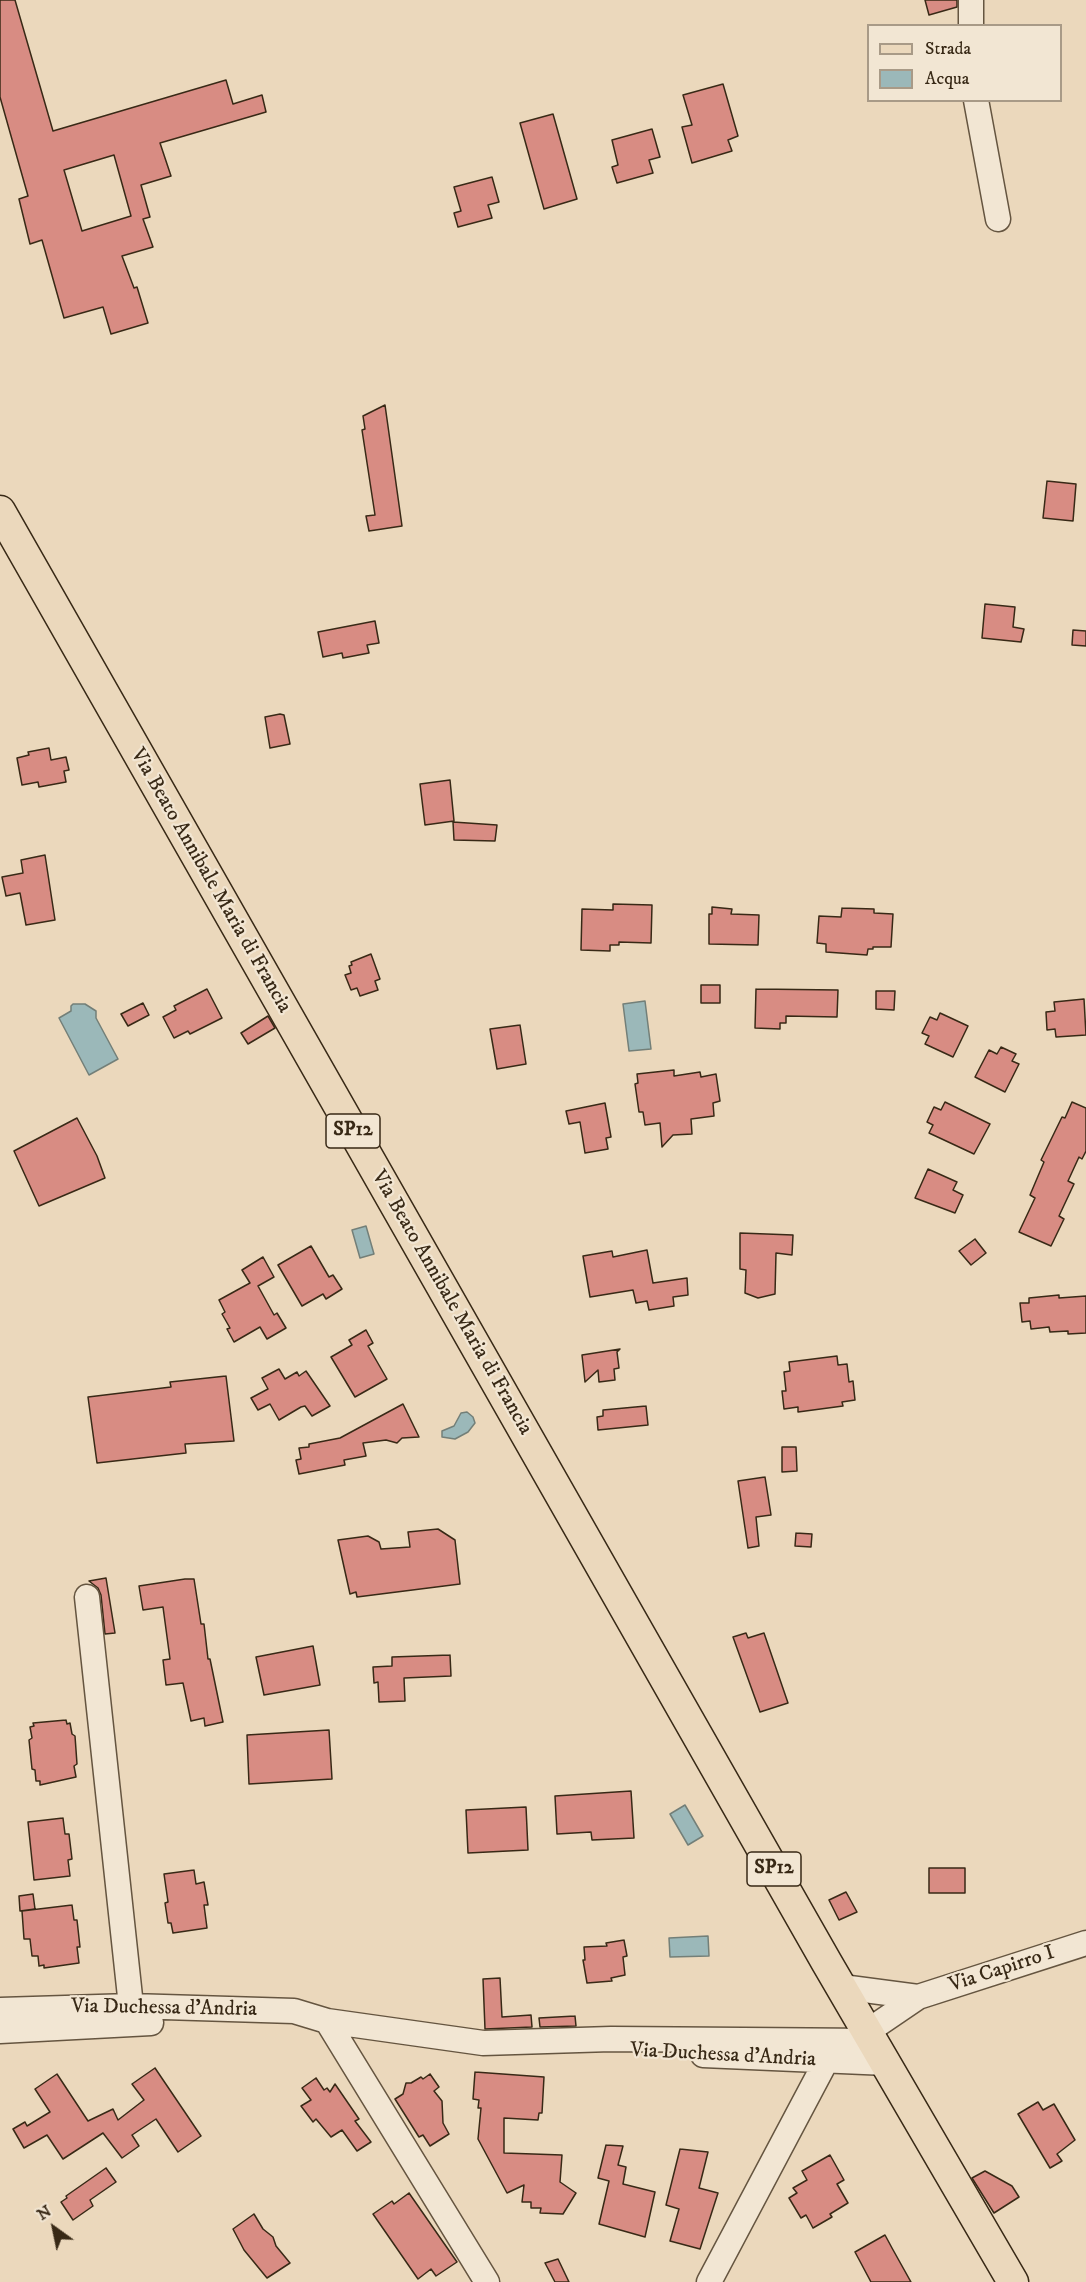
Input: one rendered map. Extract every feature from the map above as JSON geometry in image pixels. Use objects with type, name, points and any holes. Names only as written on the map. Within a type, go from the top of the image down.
[{"type":"main road","name":"Via Beato Annibale Maria di Francia","points":[[0,511],[872,2037]]},
{"type":"main road","name":"SP12","points":[[872,2037],[1012,2282]]},
{"type":"street","points":[[971,0],[971,24]]},
{"type":"street","points":[[976,102],[998,219]]},
{"type":"street","points":[[87,1597],[134,2014]]},
{"type":"street","name":"Via Capirro I","points":[[842,1987],[918,1997],[1086,1943]]},
{"type":"street","points":[[872,2037],[870,2006],[894,1995]]},
{"type":"street","name":"Via Capirro I","points":[[872,2037],[918,1997]]},
{"type":"street","name":"Via Duchessa d'Andria","points":[[0,2010],[134,2014],[294,2011],[327,2021],[483,2043],[560,2042],[613,2051],[832,2050],[872,2037]]},
{"type":"street","name":"Via Duchessa d'Andria","points":[[0,2031],[134,2014]]},
{"type":"street","points":[[327,2021],[487,2282]]},
{"type":"street","points":[[709,2282],[832,2050]]},
{"type":"water","points":[[645,1001],[651,1049],[629,1051],[623,1004]]},
{"type":"water","points":[[73,1004],[85,1004],[96,1011],[96,1018],[118,1059],[89,1075],[59,1018],[71,1011]]},
{"type":"water","points":[[366,1226],[374,1254],[360,1258],[352,1230]]},
{"type":"water","points":[[467,1412],[473,1417],[475,1423],[468,1432],[455,1439],[442,1437],[442,1431],[454,1426],[461,1413]]},
{"type":"water","points":[[685,1805],[703,1836],[688,1845],[670,1814]]},
{"type":"water","points":[[708,1936],[709,1956],[670,1957],[669,1938]]},
{"type":"building","points":[[0,0],[15,0],[53,131],[226,80],[233,104],[262,95],[266,112],[160,143],[171,176],[141,185],[150,217],[143,219],[153,247],[122,256],[134,288],[137,287],[148,323],[111,334],[103,307],[64,318],[42,240],[30,244],[19,199],[28,196],[0,97]],"holes":[[[114,155],[131,216],[82,231],[64,170]]]},
{"type":"building","points":[[925,0],[957,0],[957,7],[929,15]]},
{"type":"building","points":[[723,84],[738,136],[728,140],[732,151],[692,163],[682,127],[692,125],[683,95]]},
{"type":"building","points":[[553,114],[577,199],[544,209],[520,123]]},
{"type":"building","points":[[652,129],[660,157],[649,160],[653,173],[617,183],[612,167],[618,165],[612,140]]},
{"type":"building","points":[[492,177],[499,202],[488,205],[492,218],[458,227],[454,213],[461,211],[454,187]]},
{"type":"building","points":[[385,405],[402,526],[369,531],[366,516],[375,515],[362,430],[365,429],[363,416]]},
{"type":"building","points":[[1047,481],[1076,484],[1073,521],[1043,518]]},
{"type":"building","points":[[985,604],[1015,607],[1013,627],[1024,629],[1021,642],[982,638]]},
{"type":"building","points":[[375,621],[379,643],[367,645],[369,653],[343,658],[342,653],[323,657],[318,632]]},
{"type":"building","points":[[1073,630],[1086,631],[1086,646],[1072,645]]},
{"type":"building","points":[[284,715],[290,744],[270,748],[265,717]]},
{"type":"building","points":[[49,748],[51,760],[66,757],[69,770],[64,771],[66,782],[39,787],[38,782],[22,785],[17,758],[29,755],[28,752]]},
{"type":"building","points":[[450,780],[454,821],[425,825],[420,784]]},
{"type":"building","points":[[453,822],[497,825],[495,841],[454,840]]},
{"type":"building","points":[[45,855],[55,920],[26,925],[20,893],[6,896],[2,877],[23,873],[21,860]]},
{"type":"building","points":[[613,904],[652,905],[651,943],[619,942],[619,945],[610,945],[610,951],[581,950],[582,909],[613,910]]},
{"type":"building","points":[[712,907],[732,909],[731,914],[759,915],[758,945],[709,944],[709,914],[712,914]]},
{"type":"building","points":[[842,908],[874,909],[874,913],[893,914],[891,947],[873,947],[873,949],[868,949],[867,955],[826,952],[826,944],[817,943],[819,916],[841,917]]},
{"type":"building","points":[[371,954],[380,979],[375,981],[378,990],[360,996],[357,988],[351,990],[345,975],[351,973],[349,966],[352,965],[351,962]]},
{"type":"building","points":[[701,985],[720,985],[720,1003],[701,1003]]},
{"type":"building","points":[[207,989],[222,1018],[190,1034],[188,1031],[174,1038],[163,1017],[176,1010],[174,1006]]},
{"type":"building","points":[[756,989],[838,990],[837,1017],[786,1016],[786,1023],[780,1023],[780,1029],[755,1028]]},
{"type":"building","points":[[876,991],[895,991],[894,1010],[876,1009]]},
{"type":"building","points":[[1084,999],[1086,1035],[1056,1037],[1055,1029],[1047,1030],[1046,1012],[1055,1011],[1054,1002]]},
{"type":"building","points":[[143,1003],[149,1015],[128,1026],[121,1014]]},
{"type":"building","points":[[940,1013],[968,1026],[953,1057],[925,1044],[929,1036],[922,1033],[930,1017],[937,1020]]},
{"type":"building","points":[[268,1016],[275,1028],[248,1044],[241,1033]]},
{"type":"building","points":[[520,1025],[526,1064],[497,1069],[490,1029]]},
{"type":"building","points":[[1001,1047],[1016,1054],[1012,1061],[1019,1064],[1005,1092],[975,1077],[989,1050],[997,1054]]},
{"type":"building","points":[[674,1070],[674,1076],[700,1072],[701,1077],[716,1074],[720,1101],[713,1103],[714,1116],[691,1119],[692,1134],[673,1135],[662,1147],[660,1123],[645,1125],[643,1112],[639,1112],[635,1084],[638,1083],[637,1074]]},
{"type":"building","points":[[945,1102],[990,1124],[974,1154],[929,1133],[933,1125],[927,1122],[934,1107],[941,1110]]},
{"type":"building","points":[[1072,1102],[1086,1108],[1086,1151],[1082,1159],[1079,1157],[1068,1181],[1074,1184],[1059,1216],[1064,1219],[1051,1246],[1019,1232],[1035,1198],[1030,1195],[1044,1162],[1041,1160]]},
{"type":"building","points":[[605,1103],[611,1137],[606,1138],[608,1149],[585,1153],[580,1122],[569,1124],[566,1111]]},
{"type":"building","points":[[77,1118],[97,1156],[105,1178],[39,1206],[14,1151]]},
{"type":"building","points":[[928,1169],[957,1182],[953,1190],[963,1195],[955,1213],[915,1198]]},
{"type":"building","points":[[740,1233],[793,1235],[792,1255],[776,1253],[775,1294],[758,1298],[745,1293],[746,1270],[740,1269]]},
{"type":"building","points":[[975,1239],[986,1253],[971,1265],[959,1251]]},
{"type":"building","points":[[311,1246],[329,1277],[333,1275],[342,1289],[326,1299],[323,1294],[302,1306],[278,1265]]},
{"type":"building","points":[[647,1250],[653,1283],[687,1278],[688,1295],[673,1297],[674,1306],[649,1310],[647,1301],[636,1303],[633,1290],[590,1297],[583,1256],[612,1251],[613,1257]]},
{"type":"building","points":[[263,1257],[274,1277],[258,1286],[274,1315],[277,1313],[286,1328],[267,1339],[260,1327],[234,1342],[227,1329],[230,1328],[222,1314],[225,1312],[219,1300],[250,1283],[242,1270]]},
{"type":"building","points":[[1059,1295],[1059,1298],[1086,1296],[1086,1333],[1050,1332],[1049,1327],[1031,1329],[1030,1321],[1022,1322],[1020,1303],[1029,1303],[1029,1298]]},
{"type":"building","points":[[366,1330],[373,1343],[368,1346],[387,1379],[355,1397],[331,1357],[352,1345],[349,1340]]},
{"type":"building","points":[[620,1349],[617,1352],[619,1368],[614,1369],[615,1380],[599,1382],[598,1370],[585,1382],[582,1355]]},
{"type":"building","points":[[837,1356],[838,1365],[847,1364],[849,1382],[853,1381],[855,1400],[842,1402],[843,1406],[798,1412],[798,1407],[784,1409],[782,1391],[786,1391],[784,1372],[790,1371],[789,1362]]},
{"type":"building","points":[[279,1369],[285,1379],[297,1372],[299,1376],[306,1371],[330,1406],[312,1416],[305,1406],[301,1407],[279,1420],[270,1404],[258,1410],[251,1398],[268,1389],[262,1378]]},
{"type":"building","points":[[226,1376],[234,1441],[185,1444],[186,1453],[97,1463],[88,1397],[171,1387],[170,1382]]},
{"type":"building","points":[[403,1404],[419,1437],[402,1438],[397,1443],[386,1440],[363,1443],[366,1456],[344,1460],[345,1465],[299,1474],[296,1460],[301,1459],[299,1448],[340,1438]]},
{"type":"building","points":[[646,1406],[648,1425],[598,1430],[597,1417],[603,1416],[603,1410]]},
{"type":"building","points":[[782,1447],[796,1447],[797,1471],[782,1472]]},
{"type":"building","points":[[765,1477],[771,1515],[756,1517],[759,1546],[748,1548],[738,1481]]},
{"type":"building","points":[[438,1529],[455,1540],[460,1584],[357,1597],[356,1592],[350,1594],[338,1540],[368,1536],[379,1542],[381,1549],[410,1547],[408,1532]]},
{"type":"building","points":[[796,1533],[812,1534],[811,1547],[795,1546]]},
{"type":"building","points":[[106,1578],[115,1633],[105,1634],[101,1595],[98,1588],[89,1581]]},
{"type":"building","points":[[194,1579],[201,1624],[204,1624],[208,1659],[210,1659],[223,1722],[205,1726],[204,1718],[191,1721],[183,1683],[166,1685],[163,1660],[170,1659],[163,1607],[143,1610],[139,1586]]},
{"type":"building","points":[[746,1633],[748,1638],[764,1633],[788,1703],[760,1712],[733,1637]]},
{"type":"building","points":[[313,1646],[320,1685],[264,1695],[256,1657]]},
{"type":"building","points":[[450,1655],[451,1676],[404,1678],[405,1701],[379,1702],[378,1682],[374,1683],[373,1667],[392,1666],[392,1657]]},
{"type":"building","points":[[66,1720],[67,1724],[70,1723],[72,1734],[75,1736],[76,1777],[40,1785],[40,1781],[36,1781],[35,1770],[32,1769],[30,1727],[34,1726],[33,1723]]},
{"type":"building","points":[[329,1730],[332,1779],[249,1784],[247,1735]]},
{"type":"building","points":[[631,1791],[634,1838],[592,1840],[591,1832],[557,1834],[555,1796]]},
{"type":"building","points":[[526,1807],[528,1850],[468,1853],[466,1810]]},
{"type":"building","points":[[63,1818],[65,1834],[69,1834],[72,1859],[68,1860],[70,1876],[34,1880],[28,1822]]},
{"type":"building","points":[[929,1868],[965,1868],[965,1893],[929,1893]]},
{"type":"building","points":[[194,1870],[196,1884],[204,1882],[208,1905],[204,1905],[207,1928],[173,1933],[171,1923],[168,1923],[164,1874]]},
{"type":"building","points":[[846,1892],[857,1912],[839,1920],[829,1900]]},
{"type":"building","points":[[33,1894],[35,1909],[20,1911],[19,1896]]},
{"type":"building","points":[[72,1905],[74,1920],[77,1920],[79,1963],[44,1968],[44,1965],[39,1966],[38,1956],[32,1956],[30,1939],[24,1939],[22,1911]]},
{"type":"building","points":[[624,1940],[627,1956],[623,1957],[625,1975],[611,1978],[612,1981],[587,1983],[583,1960],[585,1960],[584,1947],[607,1946],[606,1943]]},
{"type":"building","points":[[500,1978],[502,2017],[531,2015],[532,2027],[485,2029],[483,1979]]},
{"type":"building","points":[[575,2016],[576,2026],[540,2027],[539,2018]]},
{"type":"building","points":[[155,2068],[201,2136],[178,2152],[156,2119],[132,2135],[139,2146],[122,2158],[103,2133],[63,2159],[47,2135],[24,2148],[13,2129],[25,2122],[27,2126],[50,2112],[35,2089],[57,2074],[88,2121],[113,2109],[118,2120],[144,2100],[132,2084]]},
{"type":"building","points":[[475,2072],[544,2077],[542,2113],[539,2113],[538,2120],[504,2118],[504,2153],[562,2155],[560,2182],[576,2193],[563,2214],[540,2213],[541,2208],[531,2208],[531,2202],[522,2202],[524,2185],[507,2193],[478,2139],[481,2108],[478,2108],[479,2100],[473,2099]]},
{"type":"building","points":[[430,2074],[439,2087],[434,2091],[442,2101],[443,2123],[449,2134],[430,2146],[423,2135],[419,2137],[395,2099],[403,2094],[406,2083],[411,2083],[421,2077],[423,2079]]},
{"type":"building","points":[[316,2078],[324,2090],[327,2088],[330,2092],[335,2084],[359,2119],[355,2121],[371,2142],[357,2151],[342,2130],[331,2137],[316,2119],[313,2122],[301,2106],[311,2100],[302,2088]]},
{"type":"building","points":[[1038,2102],[1043,2110],[1054,2104],[1075,2140],[1057,2154],[1062,2161],[1050,2168],[1018,2114]]},
{"type":"building","points":[[606,2145],[623,2146],[618,2165],[626,2167],[623,2184],[655,2192],[645,2237],[599,2224],[609,2181],[598,2178]]},
{"type":"building","points":[[680,2149],[708,2152],[699,2188],[718,2193],[700,2249],[670,2241],[679,2209],[666,2205]]},
{"type":"building","points":[[830,2155],[844,2180],[837,2184],[848,2203],[830,2214],[832,2217],[813,2228],[806,2215],[801,2218],[789,2198],[797,2193],[793,2188],[807,2180],[802,2171]]},
{"type":"building","points":[[106,2168],[116,2182],[90,2200],[93,2206],[73,2220],[61,2202]]},
{"type":"building","points":[[985,2171],[1012,2186],[1019,2197],[994,2213],[972,2178]]},
{"type":"building","points":[[409,2193],[457,2262],[436,2276],[431,2269],[418,2279],[373,2214],[392,2201],[394,2204]]},
{"type":"building","points":[[254,2214],[290,2263],[267,2278],[244,2250],[233,2229]]},
{"type":"building","points":[[885,2235],[911,2282],[871,2282],[855,2252]]},
{"type":"building","points":[[558,2259],[569,2282],[555,2282],[545,2263]]}]
